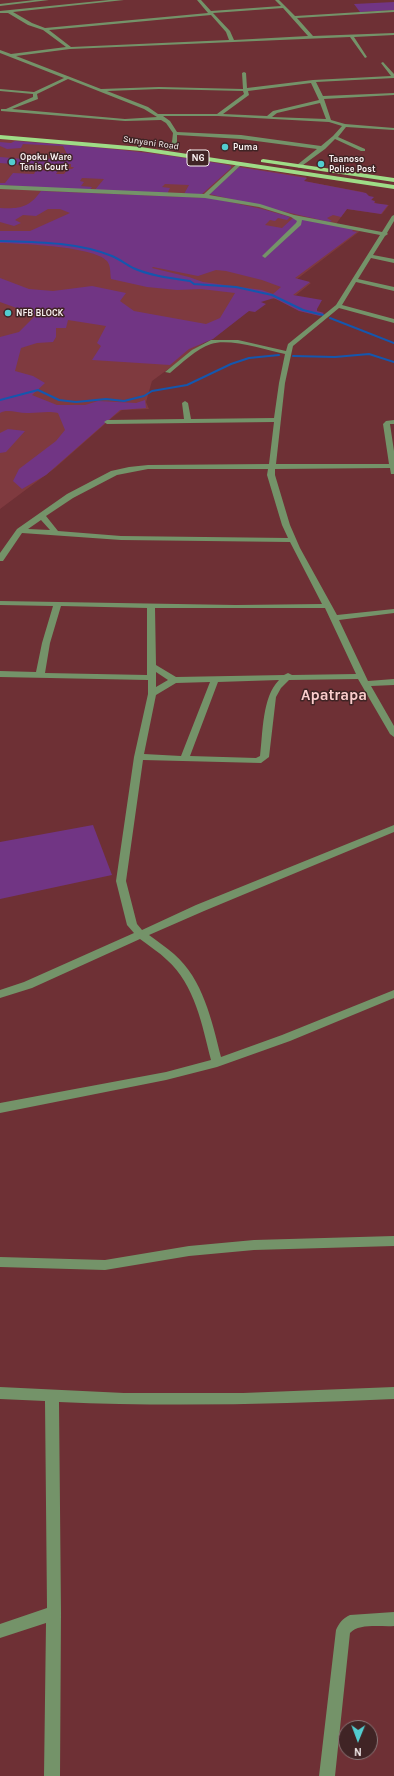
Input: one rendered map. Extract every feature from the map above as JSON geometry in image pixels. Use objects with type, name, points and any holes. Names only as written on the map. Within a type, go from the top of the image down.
[{"type":"main road","name":"N6","points":[[0,132],[204,152]]},
{"type":"main road","name":"Sunyani Road","points":[[0,137],[141,149],[384,186],[394,189]]},
{"type":"main road","points":[[255,160],[394,180]]},
{"type":"street","points":[[0,5],[47,0]]},
{"type":"street","points":[[0,12],[122,0]]},
{"type":"street","points":[[199,0],[228,32],[232,41]]},
{"type":"street","points":[[277,0],[312,38]]},
{"type":"street","points":[[45,29],[283,7]]},
{"type":"street","points":[[8,11],[30,24],[45,29],[70,48]]},
{"type":"street","points":[[294,17],[394,12]]},
{"type":"street","points":[[12,55],[70,48],[394,34]]},
{"type":"street","points":[[351,36],[365,57]]},
{"type":"street","points":[[0,51],[146,108],[168,122],[175,132],[174,143],[168,148]]},
{"type":"street","points":[[383,63],[394,77]]},
{"type":"street","points":[[218,115],[246,96],[244,73]]},
{"type":"street","points":[[0,90],[35,93],[69,77]]},
{"type":"street","points":[[102,90],[176,88],[245,90],[313,81],[394,77]]},
{"type":"street","points":[[313,81],[322,99],[329,121]]},
{"type":"street","points":[[1,110],[36,98],[35,93]]},
{"type":"street","points":[[268,118],[275,112],[322,99],[394,94]]},
{"type":"street","points":[[1,110],[125,120],[159,116],[218,115],[329,121],[345,125],[394,129]]},
{"type":"street","points":[[168,122],[183,116]]},
{"type":"street","points":[[299,166],[336,137],[345,125]]},
{"type":"street","points":[[175,132],[241,137],[323,148]]},
{"type":"street","points":[[336,137],[363,150]]},
{"type":"street","points":[[205,196],[239,164]]},
{"type":"street","points":[[0,187],[205,196],[260,206],[293,216],[385,234]]},
{"type":"street","points":[[264,256],[299,224],[300,220],[293,216]]},
{"type":"street","points":[[394,217],[385,234],[369,256],[338,306],[290,345],[282,383],[271,467],[271,475],[277,500],[292,540],[328,606],[363,680],[394,734]]},
{"type":"street","points":[[369,256],[394,261]]},
{"type":"street","points":[[354,280],[394,290]]},
{"type":"street","points":[[338,306],[394,321]]},
{"type":"street","points":[[168,372],[177,364],[212,341],[244,344],[288,353]]},
{"type":"street","points":[[185,403],[188,421]]},
{"type":"street","points":[[107,422],[277,420]]},
{"type":"street","points":[[0,559],[20,532],[70,496],[114,473],[129,469],[148,467],[393,468],[386,424],[388,422],[394,422]]},
{"type":"street","points":[[42,516],[56,532]]},
{"type":"street","points":[[20,532],[56,532],[121,538],[292,540]]},
{"type":"street","points":[[0,603],[236,607],[328,606]]},
{"type":"street","points":[[40,675],[46,643],[58,604]]},
{"type":"street","points":[[151,606],[152,694],[139,757],[121,881],[132,926],[141,935],[171,957],[193,984],[208,1026],[217,1063]]},
{"type":"street","points":[[334,618],[394,611]]},
{"type":"street","points":[[152,666],[174,680]]},
{"type":"street","points":[[0,674],[151,678]]},
{"type":"street","points":[[139,757],[261,760],[264,757],[272,697],[277,687],[288,676]]},
{"type":"street","points":[[152,694],[174,680],[288,676],[394,682]]},
{"type":"street","points":[[184,759],[215,679]]},
{"type":"street","points":[[0,994],[28,985],[200,908],[394,828]]},
{"type":"street","points":[[0,1108],[166,1076],[217,1063],[286,1038],[394,994]]},
{"type":"street","points":[[0,1262],[105,1265],[189,1251],[254,1245],[394,1241]]},
{"type":"street","points":[[0,1393],[124,1399],[243,1399],[394,1393]]},
{"type":"street","points":[[52,1396],[54,1613],[52,1776]]},
{"type":"street","points":[[0,1631],[54,1613]]},
{"type":"street","points":[[328,1776],[329,1749],[344,1630],[350,1622],[361,1620],[394,1620]]},
{"type":"shaded area","points":[[394,2],[394,10],[360,12],[354,4]]},
{"type":"shaded area","points":[[0,139],[96,146],[172,155],[307,177],[303,181],[363,192],[377,204],[389,205],[382,214],[347,209],[336,224],[364,228],[297,279],[311,283],[296,295],[284,301],[266,297],[152,381],[146,402],[149,409],[122,410],[55,468],[0,509]]},
{"type":"shaded area","points":[[15,141],[95,147],[148,153],[201,160],[228,165],[231,166],[231,168],[202,194],[184,194],[189,185],[165,184],[162,187],[170,188],[167,194],[94,191],[104,179],[82,178],[80,181],[84,182],[81,186],[92,187],[89,191],[0,185],[0,183],[5,183],[13,173],[34,174],[36,170],[58,171],[56,174],[64,174],[68,169],[72,169],[74,167],[71,167],[71,164],[64,164],[58,168],[0,163],[0,157],[36,160],[38,158],[52,159],[53,157],[59,157],[61,153],[67,154],[63,146],[23,144],[21,148],[7,149],[0,146],[0,142],[11,143]]},
{"type":"shaded area","points":[[239,167],[307,178],[304,181],[366,193],[369,196],[374,197],[371,200],[375,201],[374,203],[388,205],[381,214],[347,209],[341,217],[333,215],[327,218],[332,221],[329,222],[209,194]]},
{"type":"shaded area","points":[[41,191],[211,198],[262,209],[290,217],[287,220],[278,218],[275,221],[270,220],[265,225],[282,228],[293,218],[354,229],[352,231],[357,232],[295,278],[310,282],[293,295],[322,300],[317,309],[317,311],[324,313],[320,316],[299,311],[274,298],[261,302],[266,304],[255,312],[249,311],[213,339],[189,349],[170,365],[92,360],[101,346],[97,343],[106,326],[68,320],[66,328],[56,328],[56,337],[53,342],[37,343],[21,348],[15,371],[33,376],[45,383],[32,395],[57,405],[85,405],[98,401],[136,403],[145,400],[146,408],[120,410],[46,475],[22,489],[13,481],[19,469],[56,441],[65,430],[58,413],[25,413],[6,411],[0,413],[0,337],[19,332],[36,315],[0,302],[0,278],[29,289],[53,291],[92,286],[126,293],[120,301],[134,311],[206,324],[220,318],[235,293],[201,289],[177,290],[147,287],[111,279],[110,267],[107,261],[99,256],[87,252],[56,247],[0,243],[0,231],[30,231],[70,213],[60,209],[48,209],[36,216],[23,215],[15,220],[21,223],[14,226],[0,222],[0,208],[18,208],[28,204],[37,197]],"holes":[[[152,268],[198,276],[216,270],[226,271],[262,280],[281,287],[273,294],[262,290],[203,282]]]},
{"type":"shaded area","points":[[8,429],[25,431],[6,452],[0,453],[0,433]]},
{"type":"shaded area","points":[[93,825],[112,875],[0,899],[0,842]]},
{"type":"waterway","points":[[0,241],[71,245],[99,251],[112,256],[133,268],[147,273],[190,281],[194,284],[236,287],[272,295],[303,310],[323,315]]},
{"type":"waterway","points":[[330,318],[394,343]]},
{"type":"waterway","points":[[293,356],[335,357],[369,354],[394,362]]},
{"type":"waterway","points":[[0,400],[38,390],[59,400],[76,402],[106,399],[124,401],[144,396],[152,391],[187,385],[231,364],[249,358],[279,355]]},
{"type":"place","name":"Puma","points":[[225,147]]},
{"type":"place","name":"Opoku Ware Tenis Court","points":[[12,162]]},
{"type":"place","name":"Taanoso Police Post","points":[[321,164]]},
{"type":"place","name":"NFB BLOCK","points":[[8,313]]},
{"type":"district","name":"Apatrapa","points":[[334,696]]}]
